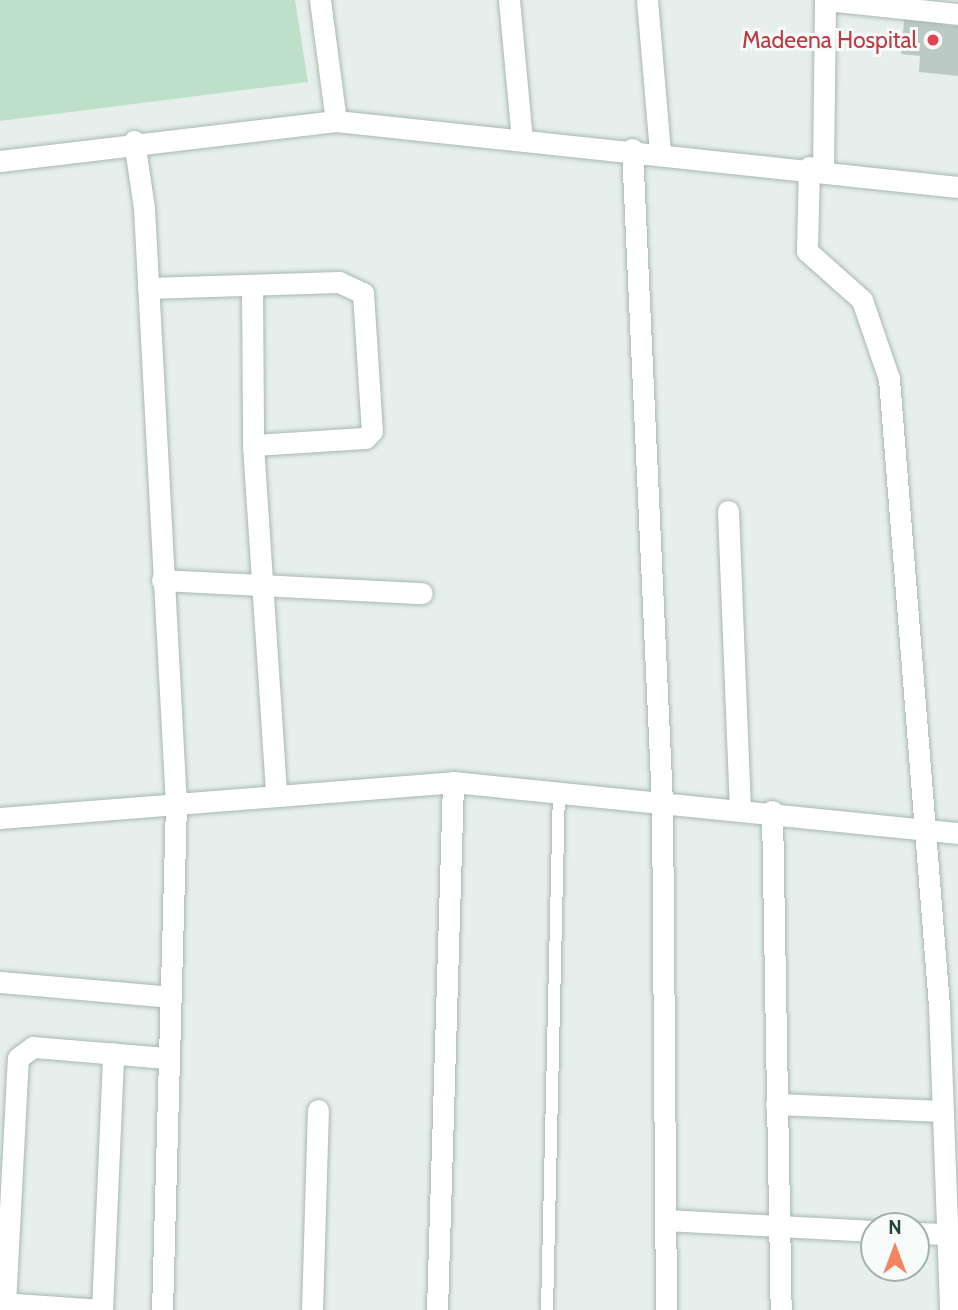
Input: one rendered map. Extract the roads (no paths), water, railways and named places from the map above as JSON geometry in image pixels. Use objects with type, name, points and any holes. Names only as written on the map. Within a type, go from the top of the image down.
[{"type":"street","points":[[320,0],[336,121]]},
{"type":"street","points":[[509,0],[522,139]]},
{"type":"street","points":[[647,0],[660,152]]},
{"type":"street","points":[[950,1310],[943,1111],[887,361],[862,300],[807,251],[816,167],[825,0],[958,14]]},
{"type":"street","points":[[0,162],[134,141],[336,121],[816,167],[958,187]]},
{"type":"street","points":[[134,141],[148,288],[176,804],[162,1310]]},
{"type":"street","points":[[632,149],[662,801],[666,1310]]},
{"type":"street","points":[[148,288],[339,282],[363,293],[374,416],[365,438],[253,445]]},
{"type":"street","points":[[252,285],[253,445],[276,793]]},
{"type":"street","points":[[728,511],[740,808]]},
{"type":"street","points":[[162,580],[422,593]]},
{"type":"street","points":[[0,817],[176,804],[276,793],[453,782],[772,811],[958,833]]},
{"type":"street","points":[[437,1310],[453,782]]},
{"type":"street","points":[[772,811],[777,1227],[781,1310]]},
{"type":"street","points":[[0,982],[170,996]]},
{"type":"street","points":[[113,1053],[102,1310],[3,1304],[18,1058],[33,1047],[113,1053],[168,1058]]},
{"type":"street","points":[[776,1104],[943,1111]]},
{"type":"street","points":[[312,1310],[318,1110]]},
{"type":"street","points":[[665,1220],[860,1230]]},
{"type":"street","points":[[930,1233],[947,1234]]},
{"type":"lane","points":[[547,1310],[559,791]]},
{"type":"place","name":"Madeena Hospital","points":[[933,40]]}]
